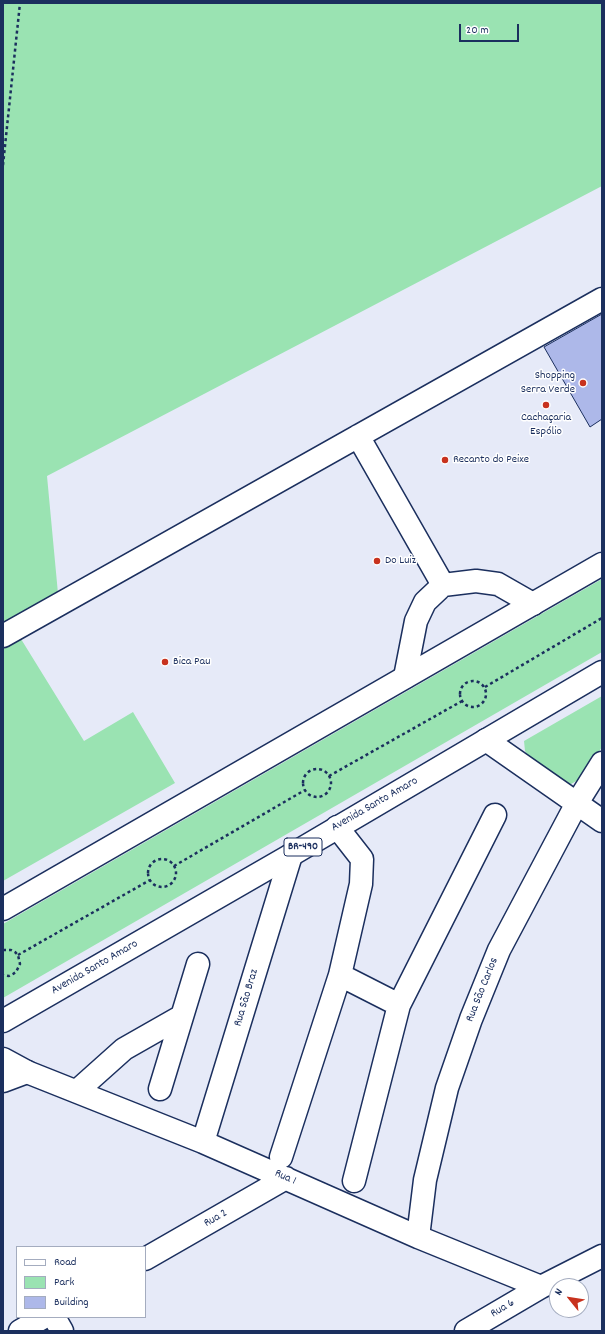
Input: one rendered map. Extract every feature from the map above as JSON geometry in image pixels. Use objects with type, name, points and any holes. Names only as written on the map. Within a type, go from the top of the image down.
[{"type":"street","points":[[3,636],[602,299]]},
{"type":"street","points":[[358,436],[443,585]]},
{"type":"street","points":[[3,909],[602,564]]},
{"type":"street","points":[[405,677],[416,621],[425,602],[443,585],[476,581],[498,584],[533,604]]},
{"type":"street","name":"Avenida Santo Amaro","points":[[3,1021],[602,672]]},
{"type":"street","points":[[486,740],[602,821]]},
{"type":"street","name":"Rua São Carlos","points":[[418,1237],[425,1180],[446,1096],[471,1019],[499,950],[577,803],[602,763]]},
{"type":"street","points":[[354,1182],[400,1005],[495,815]]},
{"type":"street","points":[[281,1157],[340,975],[361,884],[362,859],[337,827]]},
{"type":"street","name":"Rua São Braz","points":[[204,1142],[292,854]]},
{"type":"street","points":[[160,1089],[198,964]]},
{"type":"street","points":[[340,975],[400,1005]]},
{"type":"street","points":[[78,1090],[124,1049],[182,1016]]},
{"type":"street","name":"Rua 1","points":[[3,1059],[27,1072],[78,1090],[204,1142],[418,1237],[541,1287]]},
{"type":"street","points":[[3,1081],[27,1072]]},
{"type":"street","name":"Rua 2","points":[[146,1258],[286,1178]]},
{"type":"street","name":"Rua 6","points":[[466,1331],[541,1287],[602,1256]]},
{"type":"street","points":[[20,1331],[42,1318]]},
{"type":"street","points":[[55,1318],[62,1331]]},
{"type":"path","points":[[3,165],[20,3]]},
{"type":"path","points":[[485,687],[602,618]]},
{"type":"path","points":[[473,680],[478,681],[485,687],[485,700],[479,706],[470,707],[462,700],[460,690],[465,683],[473,680]]},
{"type":"path","points":[[329,776],[462,700]]},
{"type":"path","points":[[312,770],[322,770],[329,776],[331,780],[329,790],[323,796],[310,795],[305,790],[304,780],[308,772],[312,770]]},
{"type":"path","points":[[174,866],[305,790]]},
{"type":"path","points":[[165,859],[174,866],[176,876],[171,884],[162,888],[153,884],[148,876],[149,867],[156,860],[165,859]]},
{"type":"path","points":[[18,955],[150,880]]},
{"type":"path","points":[[3,950],[11,950],[18,955],[20,964],[16,972],[9,976],[3,975]]},
{"type":"green space","points":[[3,3],[602,3],[602,186],[47,476],[60,615],[21,639],[84,741],[133,712],[175,783],[3,881]]},
{"type":"green space","points":[[602,579],[602,652],[3,998],[3,924]]},
{"type":"green space","points":[[602,696],[602,747],[580,779],[571,784],[560,783],[532,761],[525,751],[524,741]]},
{"type":"building","name":"Shopping Serra Verde","points":[[602,314],[602,419],[590,427],[544,347]]},
{"type":"place","name":"Shopping Serra Verde","points":[[583,383]]},
{"type":"place","name":"Cachaçaria Espólio","points":[[546,405]]},
{"type":"place","name":"Recanto do Peixe","points":[[445,460]]},
{"type":"place","name":"Do Luiz","points":[[377,561]]},
{"type":"place","name":"Bica Pau","points":[[165,662]]}]
